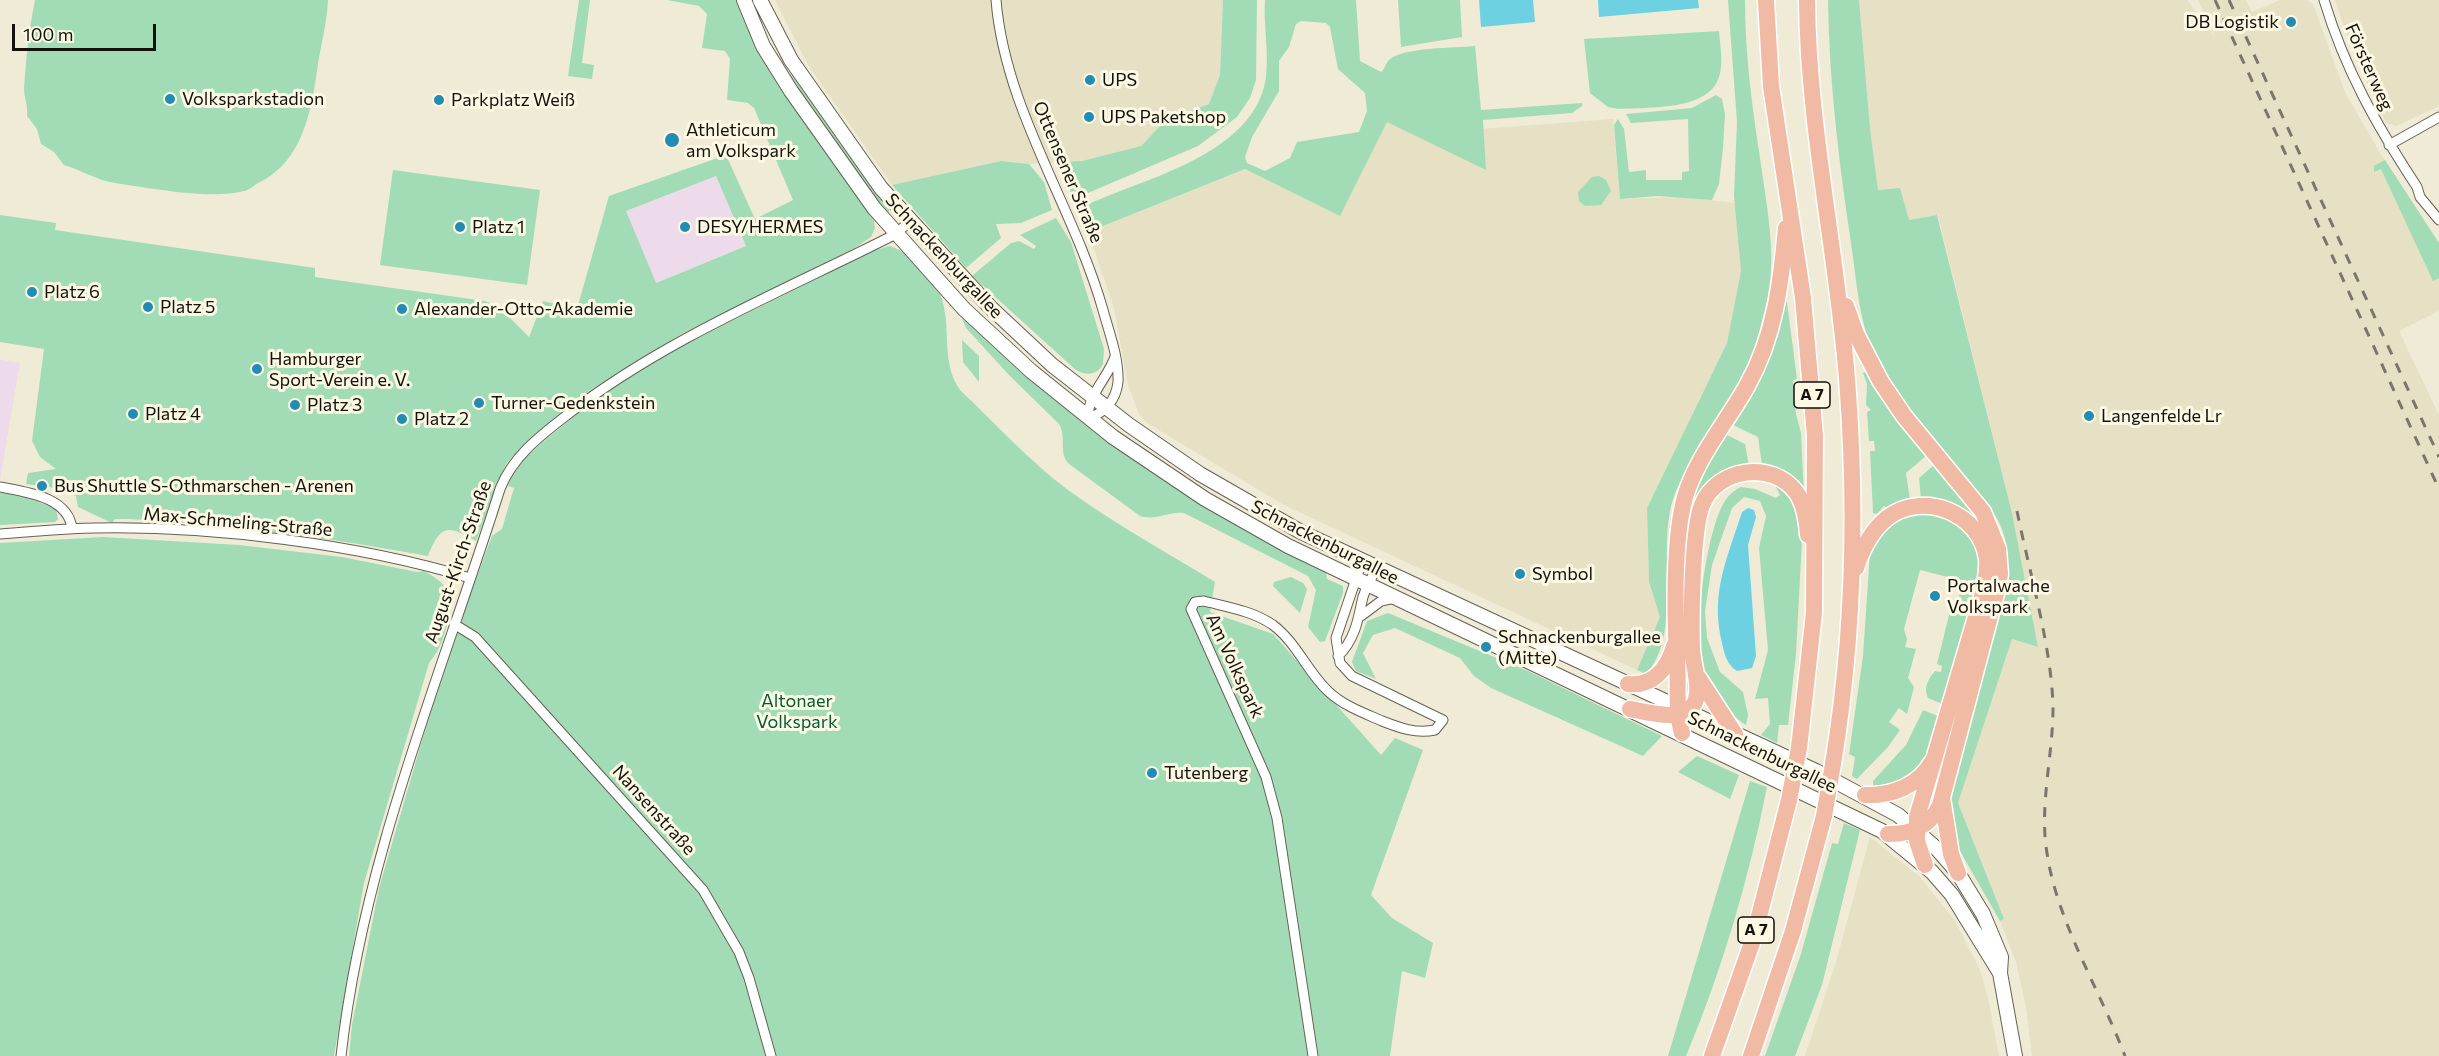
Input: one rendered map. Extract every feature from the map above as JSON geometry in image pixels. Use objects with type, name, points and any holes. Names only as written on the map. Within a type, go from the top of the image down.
[{"type":"highway","name":"A 7","points":[[1712,1056],[1754,939],[1790,800],[1815,591],[1815,426],[1803,298],[1771,86],[1766,0]]},
{"type":"highway","name":"A 7","points":[[1751,1056],[1793,931],[1824,816],[1846,674],[1851,583],[1852,461],[1847,378],[1810,80],[1807,0]]},
{"type":"highway","points":[[1682,733],[1676,642],[1678,541],[1685,495],[1698,466],[1748,385],[1766,346],[1780,286],[1789,200]]},
{"type":"highway","points":[[1836,277],[1856,334],[1881,382],[1904,416],[1983,512],[1998,549],[2000,574],[1997,590],[1942,798],[1930,821],[1917,830],[1888,834]]},
{"type":"highway","points":[[1630,708],[1652,713],[1681,711],[1696,700],[1692,627],[1698,523],[1702,505],[1717,484],[1732,476],[1756,472],[1780,478],[1796,491],[1806,517],[1815,591]]},
{"type":"highway","points":[[1851,583],[1866,542],[1872,534],[1888,517],[1910,507],[1935,506],[1959,515],[1969,524],[1983,545],[1987,569],[1986,581],[1917,818],[1917,830],[1925,865]]},
{"type":"highway","points":[[1628,684],[1641,684],[1657,676],[1670,660],[1676,642]]},
{"type":"highway","points":[[1694,670],[1735,734]]},
{"type":"highway","points":[[1865,795],[1881,795],[1910,785],[1922,776],[1937,753]]},
{"type":"highway","points":[[1942,798],[1951,854],[1958,873]]},
{"type":"main road","name":"Schnackenburgallee","points":[[744,0],[763,46],[791,91],[846,171],[896,233],[964,309],[1031,371],[1088,418],[1205,499],[1288,546],[1630,708],[1888,834],[1925,865],[1952,895],[2000,973]]},
{"type":"main road","name":"Schnackenburgallee","points":[[760,0],[790,60],[881,188],[990,307],[1106,408],[1229,491],[1301,532],[1865,795],[1917,830],[1958,873],[1994,938],[2001,957],[2000,973],[2015,1056]]},
{"type":"street","name":"Ottensener Straße","points":[[996,0],[1010,74],[1086,256],[1115,357],[1117,387],[1106,408]]},
{"type":"street","name":"Försterweg","points":[[2324,0],[2358,92],[2417,187],[2420,197],[2439,220]]},
{"type":"street","points":[[2389,145],[2439,117]]},
{"type":"street","name":"August-Kirch-Straße","points":[[341,1056],[345,1024],[371,898],[392,814],[503,481],[525,450],[596,393],[666,349],[896,233],[910,222]]},
{"type":"street","points":[[1088,418],[1092,397],[1108,374],[1115,357]]},
{"type":"street","points":[[1088,418],[1106,408]]},
{"type":"street","points":[[0,486],[32,494],[60,506],[70,517],[72,529]]},
{"type":"street","name":"Max-Schmeling-Straße","points":[[0,534],[72,529],[158,530],[307,544],[399,559],[470,578]]},
{"type":"street","points":[[1338,656],[1348,643],[1360,616],[1362,561]]},
{"type":"street","points":[[1338,656],[1336,638],[1362,582],[1377,567]]},
{"type":"street","points":[[1360,616],[1381,601],[1397,598]]},
{"type":"street","name":"Am Volkspark","points":[[1313,1056],[1277,818],[1266,777],[1191,613],[1192,606],[1199,601],[1264,619],[1286,638],[1328,691],[1356,710],[1404,730],[1425,732],[1440,726],[1443,720],[1352,676],[1342,667],[1338,656]]},
{"type":"street","name":"Nansenstraße","points":[[454,624],[475,637],[703,891],[739,952],[771,1056]]},
{"type":"shaded area","points":[[775,0],[1223,0],[1220,75],[1209,104],[1166,120],[1141,146],[1082,161],[1029,164],[1001,161],[892,185],[808,65]]},
{"type":"shaded area","points":[[1859,0],[2187,0],[2215,37],[2198,0],[2246,0],[2252,12],[2280,0],[2307,0],[2313,4],[2345,92],[2380,153],[2439,243],[2439,311],[2399,331],[2439,415],[2439,1056],[2032,1056],[2026,1007],[2016,962],[2000,921],[2004,919],[1958,803],[2012,639],[2038,647],[2012,513],[1938,215],[1909,220],[1878,191]]},
{"type":"shaded area","points":[[2335,0],[2439,0],[2439,106],[2396,126],[2386,123],[2353,53]]},
{"type":"shaded area","points":[[1613,119],[1620,199],[1680,197],[1736,203],[1741,271],[1727,343],[1647,508],[1649,582],[1660,617],[1637,670],[1284,505],[1147,423],[1139,414],[1128,385],[1114,308],[1088,232],[1245,169],[1340,216],[1387,121],[1467,130]]},
{"type":"shaded area","name":"DESY/HERMES","points":[[716,176],[746,246],[655,283],[626,211]]},
{"type":"shaded area","points":[[0,360],[20,363],[0,480]]},
{"type":"shaded area","points":[[1870,837],[1920,877],[1955,921],[1980,970],[1999,1056],[1805,1056],[1836,962]]},
{"type":"green space","name":"Volksparkstadion","points":[[35,0],[328,0],[311,104],[302,135],[285,162],[274,173],[244,191],[230,193],[198,194],[115,183],[101,180],[64,165],[54,152],[41,144],[37,129],[27,116],[24,89]]},
{"type":"green space","points":[[579,0],[590,0],[582,63],[594,65],[592,79],[568,76]]},
{"type":"green space","name":"Hamburger Sport-Verein e. V.","points":[[667,0],[738,0],[782,88],[821,147],[873,216],[875,228],[871,237],[853,249],[683,333],[591,390],[524,444],[506,464],[476,541],[459,532],[446,530],[437,538],[428,556],[354,543],[242,528],[129,519],[115,519],[112,523],[78,507],[76,496],[50,487],[26,484],[28,473],[56,469],[40,457],[32,441],[44,349],[0,342],[0,215],[56,223],[55,230],[315,268],[315,277],[485,301],[498,306],[529,337],[543,301],[577,309],[609,196],[726,155],[755,219],[793,200],[754,108],[748,103],[727,100],[730,59],[725,51],[702,48],[707,14],[699,6]],"holes":[[[716,176],[746,246],[656,283],[626,211]]]},
{"type":"green space","points":[[1223,0],[1257,0],[1256,80],[1250,98],[1237,117],[1198,146],[1074,199],[1057,162],[1082,161],[1141,146],[1166,120],[1209,104],[1220,75]]},
{"type":"green space","points":[[1265,0],[1356,0],[1360,61],[1381,72],[1389,60],[1406,53],[1475,46],[1481,110],[1582,103],[1582,106],[1572,113],[1483,120],[1486,170],[1387,122],[1340,216],[1245,169],[1088,232],[1078,209],[1157,177],[1212,150],[1235,132],[1253,112],[1266,77]],"holes":[[[1301,21],[1326,23],[1330,27],[1338,69],[1365,93],[1367,111],[1359,132],[1297,142],[1290,158],[1265,171],[1247,163],[1245,157],[1252,137],[1279,91],[1279,61],[1289,47],[1296,24]]]},
{"type":"green space","points":[[1398,0],[1460,0],[1462,37],[1401,47]]},
{"type":"green space","points":[[1728,0],[1745,0],[1746,40],[1754,119],[1770,229],[1770,279],[1759,333],[1744,373],[1724,411],[1686,472],[1672,501],[1668,531],[1666,619],[1663,640],[1657,658],[1646,674],[1637,670],[1660,617],[1649,582],[1647,508],[1727,343],[1741,271],[1734,196],[1737,122]]},
{"type":"green space","points":[[1828,0],[1859,0],[1878,190],[1900,188],[1909,220],[1937,215],[2012,513],[2038,647],[2012,639],[1958,803],[2004,919],[2000,921],[1956,844],[1949,801],[1952,778],[2005,596],[2006,546],[2001,526],[1993,512],[1910,414],[1887,379],[1869,341],[1858,293],[1839,152],[1830,61]]},
{"type":"green space","points":[[1719,31],[1720,73],[1715,86],[1705,95],[1677,105],[1618,109],[1608,107],[1590,93],[1584,39]]},
{"type":"green space","points":[[785,69],[801,85],[889,206],[889,216],[859,180]]},
{"type":"green space","points":[[1716,95],[1722,99],[1725,114],[1719,184],[1712,200],[1658,196],[1620,199],[1614,125],[1618,119],[1624,129],[1629,172],[1646,170],[1646,180],[1682,180],[1682,172],[1689,171],[1688,119],[1631,123],[1626,114],[1692,108]]},
{"type":"green space","points":[[2385,160],[2439,243],[2439,278],[2433,281],[2381,169],[2374,172],[2374,166]]},
{"type":"green space","points":[[1001,161],[1029,164],[1044,182],[1052,210],[1021,223],[996,224],[1001,238],[966,268],[892,185]]},
{"type":"green space","name":"Platz 1","points":[[393,170],[540,190],[527,285],[380,265]]},
{"type":"green space","points":[[1599,176],[1606,180],[1611,191],[1601,205],[1585,206],[1579,201],[1578,192],[1592,177]]},
{"type":"green space","points":[[1056,218],[1071,242],[1104,349],[1101,368],[1091,373],[1076,370],[972,276],[1011,243],[1019,241],[1034,249],[1036,246],[1020,235]]},
{"type":"green space","name":"Altonaer Volkspark","points":[[889,246],[909,257],[937,288],[945,313],[950,365],[953,378],[960,390],[1026,454],[1068,490],[1122,526],[1215,582],[1210,612],[1273,634],[1381,755],[1395,738],[1423,750],[1371,895],[1392,918],[1433,943],[1425,978],[1402,971],[1390,1056],[349,1056],[352,1025],[379,888],[444,665],[492,536],[502,529],[514,488],[508,486],[517,469],[537,447],[583,408],[642,368],[834,268],[861,255]]},
{"type":"green space","points":[[1787,302],[1797,379],[1793,380],[1796,414],[1801,433],[1804,497],[1762,465],[1758,437],[1733,425],[1768,361]]},
{"type":"green space","points":[[962,318],[975,327],[1063,407],[1134,460],[1209,508],[1326,572],[1327,579],[1343,586],[1343,593],[1325,641],[1320,642],[1308,627],[1316,590],[1308,576],[1184,513],[1152,517],[1140,516],[1069,464],[1064,455],[1059,424],[1009,375],[966,328]]},
{"type":"green space","points":[[962,340],[979,356],[979,382],[963,362]]},
{"type":"green space","points":[[1865,372],[1883,401],[1927,455],[1906,473],[1910,500],[1889,508],[1884,506],[1877,514],[1873,513],[1870,451],[1875,451],[1874,441],[1869,441],[1867,412],[1871,410],[1866,405],[1867,384],[1863,373]]},
{"type":"green space","points":[[1725,434],[1745,444],[1749,466],[1706,487],[1687,696],[1683,695],[1683,613],[1685,552],[1689,523],[1694,497],[1702,475]]},
{"type":"green space","points":[[1934,465],[1982,525],[1992,567],[1944,501],[1932,498],[1921,499],[1919,478]]},
{"type":"green space","points":[[1775,485],[1788,494],[1799,512],[1802,540],[1796,654],[1788,725],[1779,725],[1777,743],[1761,735],[1770,724],[1768,698],[1755,699],[1768,650],[1759,548],[1766,516],[1760,501],[1744,497],[1732,508],[1712,565],[1705,611],[1707,638],[1720,672],[1743,692],[1748,715],[1746,725],[1725,706],[1713,689],[1704,672],[1699,648],[1700,604],[1708,553],[1720,511],[1729,496],[1741,487],[1755,489],[1776,498],[1780,495]]},
{"type":"green space","points":[[0,492],[31,499],[56,509],[58,519],[55,522],[0,525]]},
{"type":"green space","points":[[1909,513],[1947,515],[1976,542],[1982,572],[1946,700],[1940,703],[1928,698],[1926,687],[1935,671],[1941,672],[1942,666],[1937,664],[1950,611],[1955,612],[1963,581],[1920,570],[1904,629],[1907,639],[1905,647],[1916,649],[1908,678],[1914,687],[1907,714],[1899,708],[1889,722],[1900,730],[1888,747],[1857,779],[1852,776],[1855,757],[1849,754],[1863,656],[1870,552],[1885,527]]},
{"type":"green space","points":[[103,537],[239,545],[342,557],[417,572],[424,571],[441,583],[450,595],[449,619],[443,639],[429,663],[364,883],[334,1056],[0,1056],[0,543]]},
{"type":"green space","points":[[1291,577],[1303,583],[1307,589],[1300,613],[1273,586],[1274,582]]},
{"type":"green space","points":[[1388,613],[1528,671],[1662,736],[1643,756],[1491,688],[1474,676],[1460,658],[1395,628],[1373,635],[1363,653],[1376,679],[1356,671],[1352,662],[1367,621]]},
{"type":"green space","points":[[1923,710],[1940,717],[1926,756],[1911,775],[1901,781],[1889,785],[1873,786],[1873,781],[1906,745]]},
{"type":"green space","points":[[1697,756],[1739,775],[1730,799],[1678,772]]},
{"type":"green space","points":[[1750,781],[1767,787],[1752,856],[1733,924],[1686,1056],[1668,1056]]},
{"type":"green space","points":[[1844,823],[1860,830],[1822,985],[1795,1056],[1765,1056],[1801,954],[1832,843],[1838,844]]},
{"type":"water","points":[[1479,0],[1533,0],[1535,22],[1481,27]]},
{"type":"water","points":[[1598,0],[1698,0],[1699,8],[1599,17]]},
{"type":"water","points":[[1748,508],[1754,510],[1756,517],[1748,545],[1756,656],[1752,668],[1737,671],[1728,662],[1724,651],[1719,625],[1719,592],[1726,561],[1742,512]]},
{"type":"railway","points":[[2215,0],[2439,489]]},
{"type":"railway","points":[[2229,0],[2439,457]]},
{"type":"railway","points":[[2017,511],[2044,635],[2052,685],[2052,726],[2045,799],[2045,835],[2052,879],[2069,930],[2125,1056]]},
{"type":"place","name":"DB Logistik","points":[[2291,22]]},
{"type":"place","name":"UPS","points":[[1090,80]]},
{"type":"place","name":"Volksparkstadion","points":[[170,99]]},
{"type":"place","name":"Parkplatz Weiß","points":[[439,100]]},
{"type":"place","name":"UPS Paketshop","points":[[1089,117]]},
{"type":"place","name":"Athleticum am Volkspark","points":[[672,140]]},
{"type":"place","name":"Platz 1","points":[[460,227]]},
{"type":"place","name":"DESY/HERMES","points":[[685,227]]},
{"type":"place","name":"Platz 6","points":[[32,292]]},
{"type":"place","name":"Platz 5","points":[[148,307]]},
{"type":"place","name":"Alexander-Otto-Akademie","points":[[402,309]]},
{"type":"place","name":"Hamburger Sport-Verein e. V.","points":[[257,369]]},
{"type":"place","name":"Turner-Gedenkstein","points":[[479,403]]},
{"type":"place","name":"Platz 3","points":[[295,405]]},
{"type":"place","name":"Platz 4","points":[[133,414]]},
{"type":"place","name":"Langenfelde Lr","points":[[2089,416]]},
{"type":"place","name":"Platz 2","points":[[402,419]]},
{"type":"place","name":"Bus Shuttle S-Othmarschen - Arenen","points":[[42,486]]},
{"type":"place","name":"Symbol","points":[[1520,574]]},
{"type":"place","name":"Portalwache Volkspark","points":[[1935,596]]},
{"type":"place","name":"Schnackenburgallee (Mitte)","points":[[1486,647]]},
{"type":"place","name":"Tutenberg","points":[[1152,773]]}]
